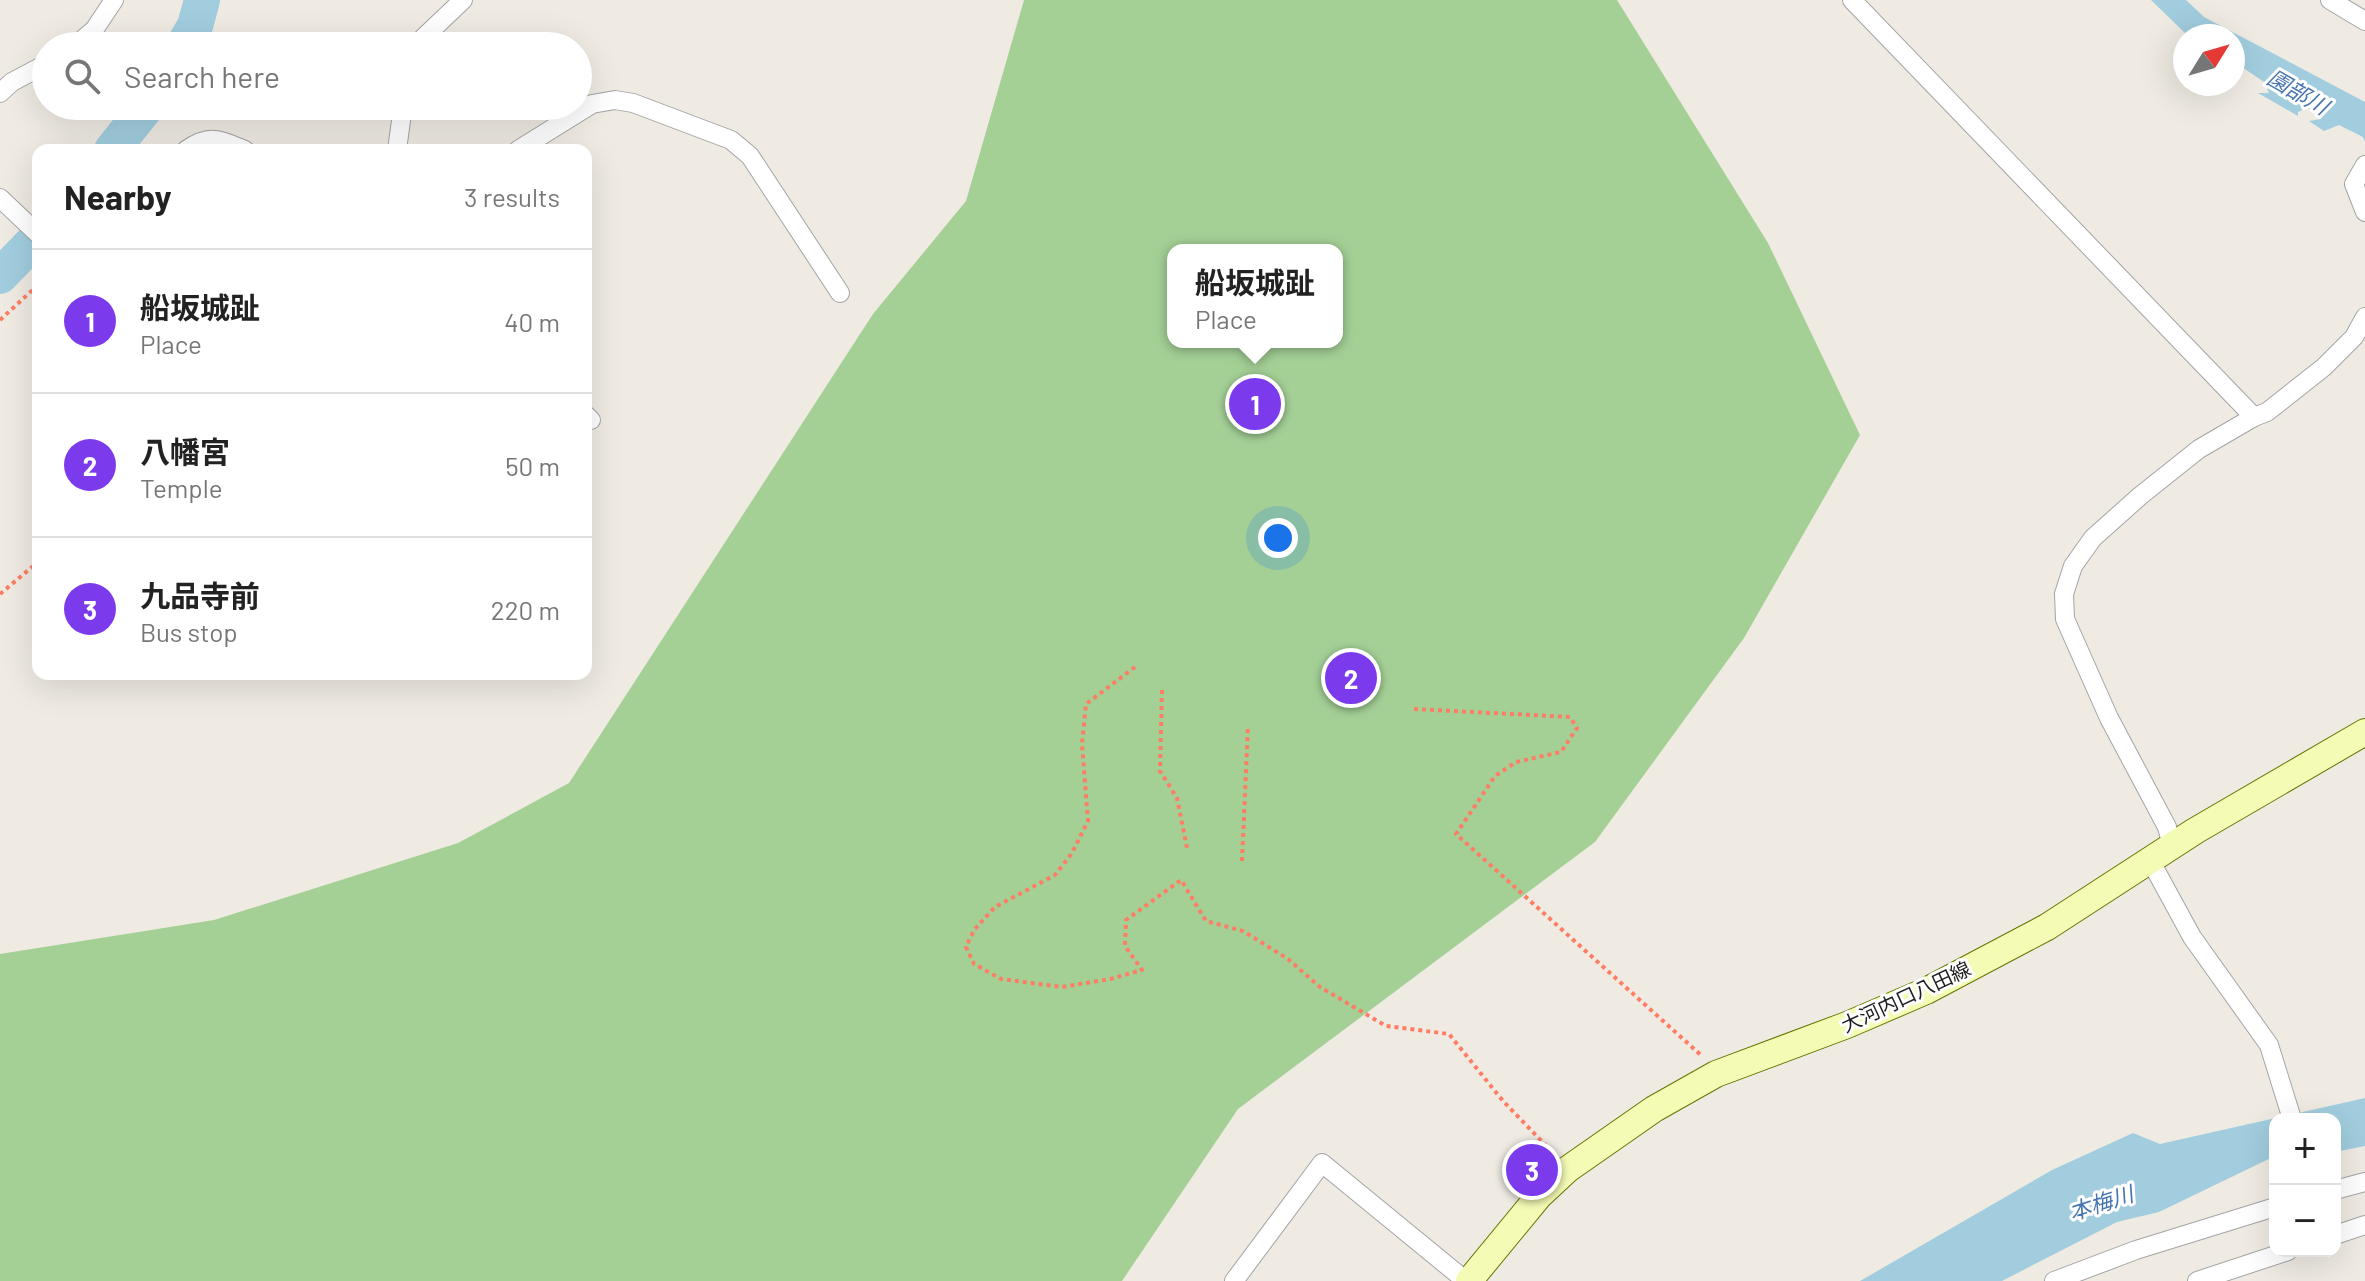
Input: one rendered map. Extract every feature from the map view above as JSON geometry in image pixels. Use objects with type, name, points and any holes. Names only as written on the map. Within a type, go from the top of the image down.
[{"type":"main road","name":"大河内口八田線","points":[[1468,1281],[1539,1196],[1568,1169],[1654,1109],[1716,1074],[1847,1025],[1926,991],[2047,927],[2161,853],[2365,732]]},
{"type":"street","points":[[92,32],[114,0]]},
{"type":"street","points":[[429,32],[463,0]]},
{"type":"street","points":[[1852,0],[2254,417]]},
{"type":"street","points":[[2330,0],[2365,21]]},
{"type":"street","points":[[0,93],[12,82],[32,71]]},
{"type":"street","points":[[592,104],[615,100],[633,103],[731,140],[750,156],[840,293]]},
{"type":"street","points":[[398,144],[401,120]]},
{"type":"street","points":[[528,144],[566,120]]},
{"type":"street","points":[[195,144],[216,138],[230,144]]},
{"type":"street","points":[[2365,165],[2354,184],[2365,212]]},
{"type":"street","points":[[0,198],[32,228]]},
{"type":"street","points":[[2290,1113],[2269,1045],[2192,937],[2161,853],[2167,827],[2109,718],[2065,619],[2064,594],[2073,566],[2093,538],[2199,449],[2267,412],[2324,367],[2354,337],[2365,317]]},
{"type":"street","points":[[1234,1281],[1322,1163],[1468,1281]]},
{"type":"street","points":[[2341,1188],[2365,1182]]},
{"type":"street","points":[[2054,1281],[2082,1275],[2136,1250],[2269,1209]]},
{"type":"street","points":[[2341,1233],[2365,1225]]},
{"type":"street","points":[[2197,1281],[2270,1257]]},
{"type":"path","points":[[0,320],[32,291]]},
{"type":"path","points":[[0,594],[32,567]]},
{"type":"path","points":[[1135,667],[1086,704],[1082,744],[1088,821],[1072,853],[1055,875],[995,907],[974,930],[966,947],[974,964],[1001,979],[1062,987],[1142,970],[1125,946],[1126,920],[1181,880],[1206,921],[1243,931],[1288,959],[1320,987],[1386,1026],[1449,1034],[1503,1101],[1568,1169]]},
{"type":"path","points":[[1162,690],[1160,771],[1177,798],[1187,848]]},
{"type":"path","points":[[1414,709],[1570,717],[1577,728],[1561,752],[1516,762],[1495,776],[1456,834],[1698,1051],[1716,1074]]},
{"type":"path","points":[[1242,861],[1248,726]]},
{"type":"green space","points":[[1024,0],[1617,0],[1768,243],[1860,435],[1744,638],[1595,842],[1238,1109],[1122,1281],[0,1281],[0,954],[214,920],[458,843],[569,783],[873,314],[966,201]]},
{"type":"water","points":[[2151,0],[2186,0],[2204,17],[2217,24],[2176,24]]},
{"type":"water","points":[[2245,39],[2365,102],[2365,142],[2363,137],[2339,125],[2324,131],[2309,121],[2321,119],[2317,112],[2307,108],[2298,112],[2298,116],[2258,93],[2269,93],[2264,82],[2245,69]]},
{"type":"water","points":[[2365,1098],[2365,1146],[2341,1151],[2341,1113],[2298,1113]]},
{"type":"water","name":"本梅川","points":[[2269,1120],[2269,1159],[2159,1212],[2117,1222],[2002,1281],[1860,1281],[2052,1170],[2133,1133],[2160,1144]]},
{"type":"waterway","name":"園部川","points":[[191,32],[202,0]]},
{"type":"waterway","name":"園部川","points":[[117,144],[136,120]]},
{"type":"waterway","name":"園部川","points":[[0,276],[32,243]]},
{"type":"place","name":"船坂城趾","points":[[1255,404]]},
{"type":"place","name":"八幡宮","points":[[1351,678]]},
{"type":"place","name":"九品寺前","points":[[1532,1170]]}]
